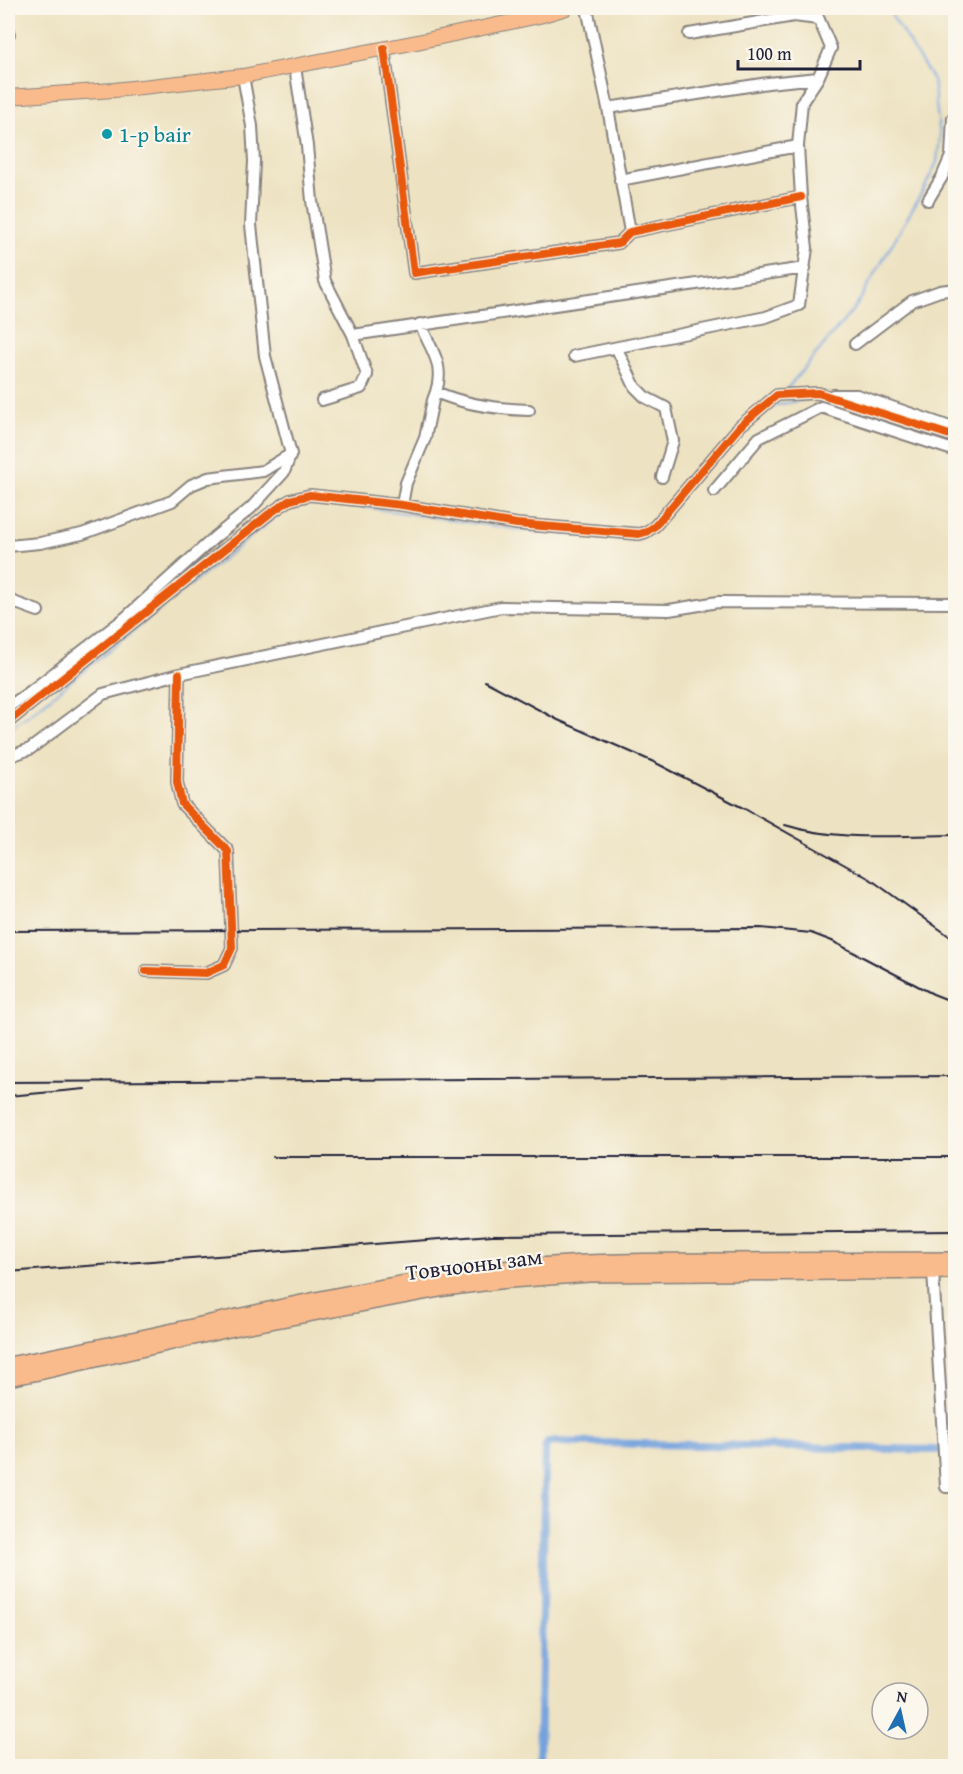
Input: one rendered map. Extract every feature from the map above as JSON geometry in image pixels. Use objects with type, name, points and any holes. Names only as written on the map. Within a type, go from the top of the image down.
[{"type":"highway","name":"Товчооны зам","points":[[8,1365],[247,1314],[443,1277],[498,1270],[588,1263],[956,1260]]},
{"type":"highway","name":"Товчооны зам","points":[[8,1378],[238,1327],[488,1282],[589,1274],[956,1271]]},
{"type":"main road","points":[[8,97],[114,90],[243,76],[539,16],[566,8]]},
{"type":"street","points":[[587,8],[630,232]]},
{"type":"street","points":[[574,356],[766,317],[799,305],[807,248],[798,146],[802,102],[818,78],[831,48],[814,8]]},
{"type":"street","points":[[689,34],[794,16],[818,19]]},
{"type":"street","points":[[384,48],[414,273],[619,243],[630,232],[801,197]]},
{"type":"street","points":[[295,67],[325,281],[353,336],[367,375],[361,388],[322,400]]},
{"type":"street","points":[[8,707],[125,618],[251,508],[284,472],[291,454],[265,356],[250,225],[254,161],[252,126],[243,76]]},
{"type":"street","points":[[608,108],[818,78]]},
{"type":"street","points":[[928,200],[951,156],[953,118],[956,116]]},
{"type":"street","points":[[620,180],[798,146]]},
{"type":"street","points":[[353,336],[420,324],[805,268]]},
{"type":"street","points":[[855,344],[912,301],[940,291],[956,289]]},
{"type":"street","points":[[402,506],[406,483],[425,438],[440,379],[439,364],[420,324]]},
{"type":"street","points":[[617,349],[635,387],[645,397],[666,408],[673,441],[662,477]]},
{"type":"street","points":[[436,392],[448,398],[500,409],[529,411]]},
{"type":"street","points":[[8,722],[269,514],[290,500],[310,495],[402,506],[517,524],[639,534],[655,526],[740,426],[777,395],[806,392],[827,396],[956,437]]},
{"type":"street","points":[[827,396],[857,394],[956,429]]},
{"type":"street","points":[[714,491],[759,438],[821,407],[956,451]]},
{"type":"street","points":[[8,546],[40,543],[82,534],[172,501],[191,485],[208,478],[264,471],[291,454]]},
{"type":"street","points":[[8,600],[38,611]]},
{"type":"street","points":[[8,757],[30,749],[103,694],[179,674],[501,607],[669,610],[718,602],[956,603]]},
{"type":"street","points":[[146,971],[206,973],[224,965],[232,948],[228,851],[182,804],[177,782],[179,674]]},
{"type":"street","points":[[933,1271],[946,1487],[956,1487]]},
{"type":"waterway","points":[[786,390],[857,305],[937,162],[940,136],[933,80],[887,8]]},
{"type":"waterway","points":[[771,406],[813,398]]},
{"type":"waterway","points":[[285,509],[323,501]]},
{"type":"waterway","points":[[343,504],[535,532],[637,540],[641,538]]},
{"type":"waterway","points":[[8,729],[30,714],[280,513]]},
{"type":"waterway","points":[[539,1766],[545,1448],[548,1442],[939,1450]]},
{"type":"railway","points":[[485,681],[558,720],[656,763],[743,808],[870,879],[956,941]]},
{"type":"railway","points":[[785,825],[826,834],[848,836],[956,835]]},
{"type":"railway","points":[[8,931],[761,928],[811,933],[832,941],[933,994],[956,1003]]},
{"type":"railway","points":[[8,1082],[956,1076]]},
{"type":"railway","points":[[8,1096],[85,1089]]},
{"type":"railway","points":[[273,1157],[956,1157]]},
{"type":"railway","points":[[8,1272],[492,1235],[956,1231]]},
{"type":"cycle path","points":[[384,48],[414,273],[619,243],[630,232],[801,197]]},
{"type":"cycle path","points":[[8,722],[269,514],[290,500],[310,495],[402,505],[517,524],[639,534],[655,526],[740,426],[777,395],[818,393],[956,437]]},
{"type":"cycle path","points":[[146,971],[206,973],[224,965],[232,948],[228,851],[182,804],[177,782],[179,674]]},
{"type":"place","name":"1-p bair","points":[[107,134]]}]
